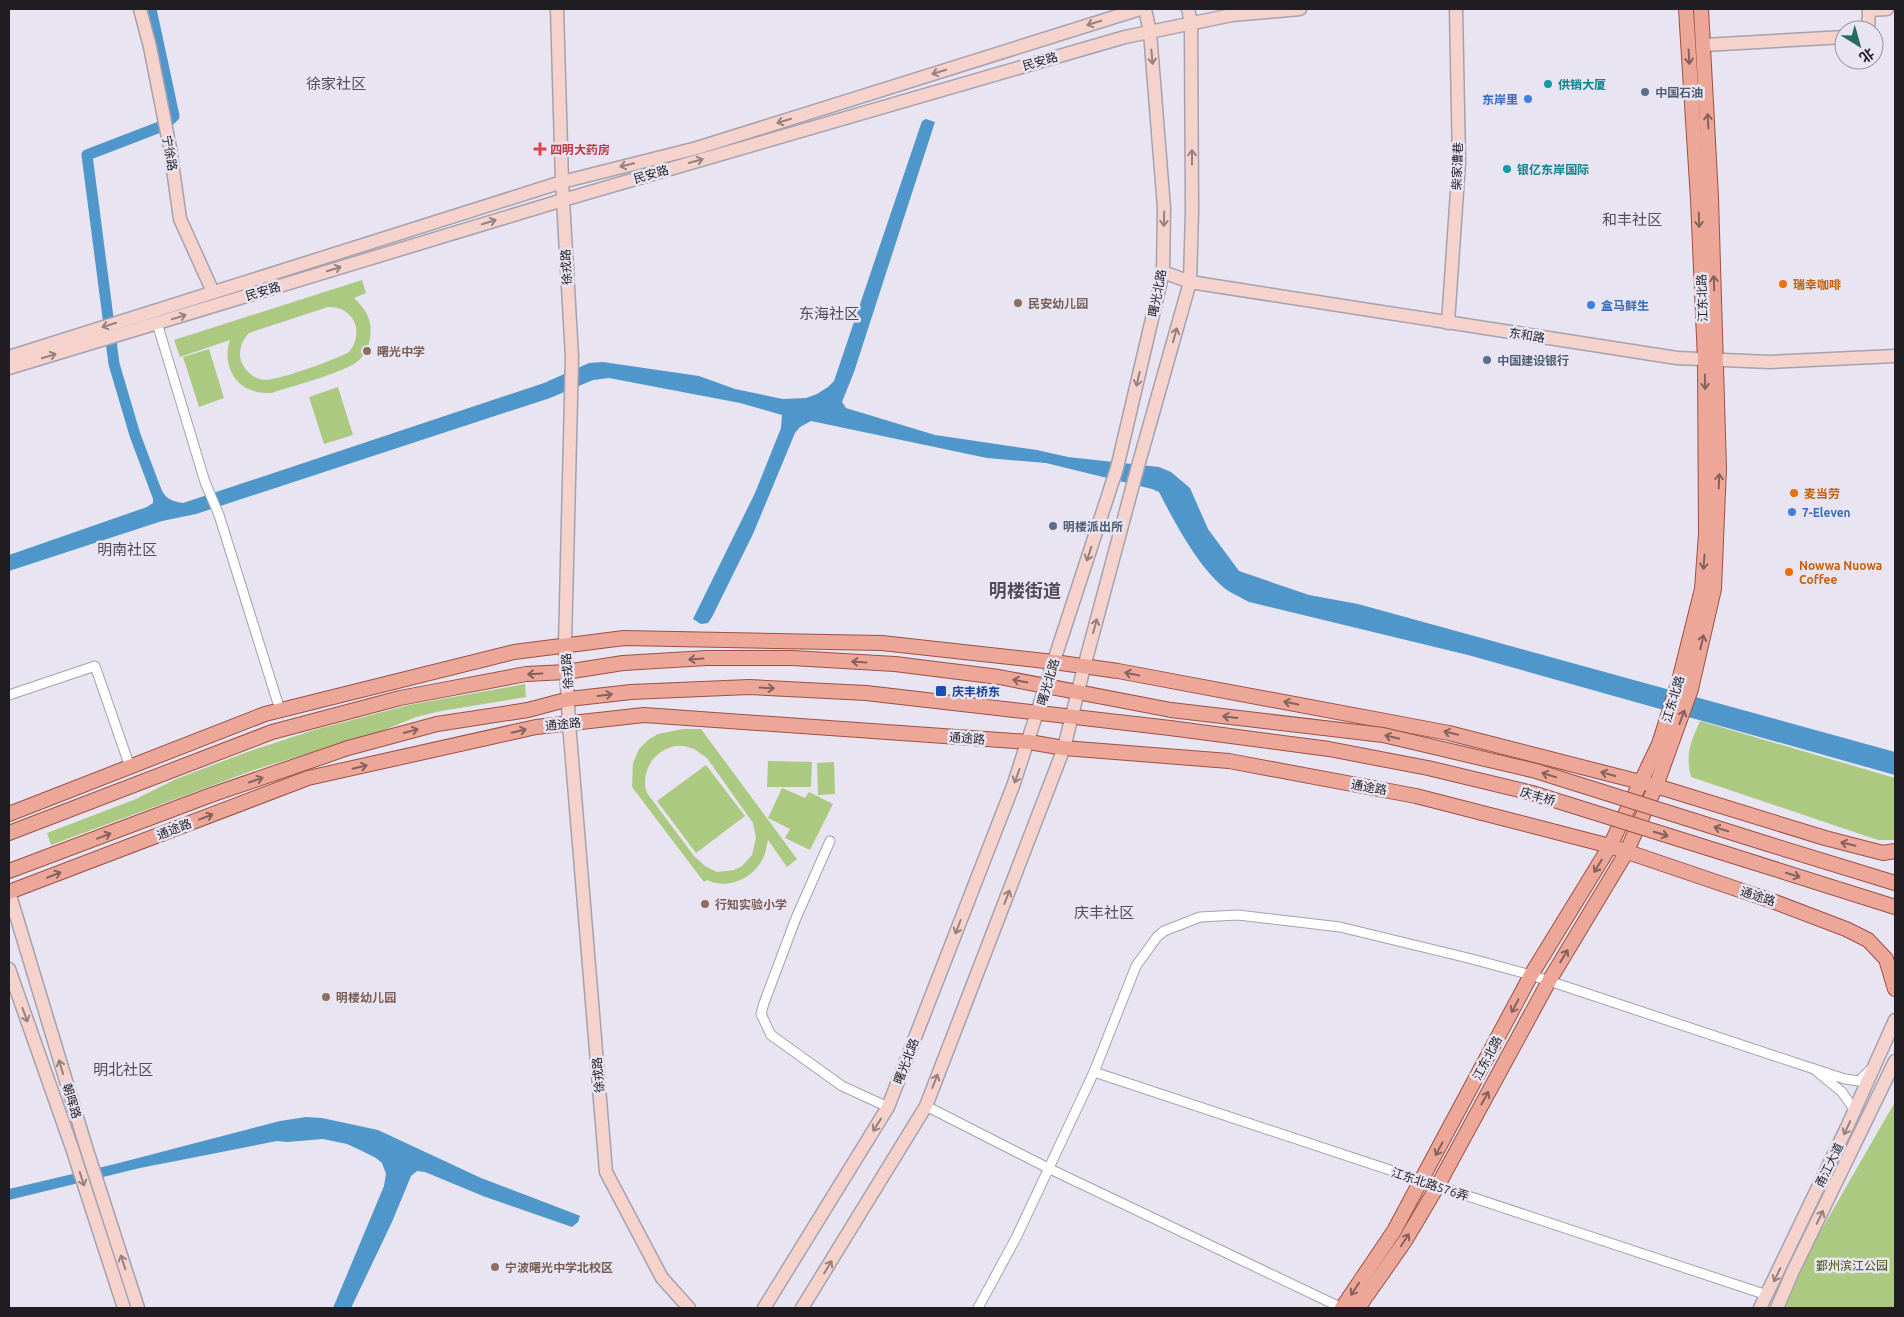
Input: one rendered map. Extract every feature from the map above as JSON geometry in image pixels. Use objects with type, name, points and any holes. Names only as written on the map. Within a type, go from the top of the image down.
[{"type":"main road","name":"宁徐路","points":[[140,9],[150,47],[170,148],[180,219],[213,292]]},
{"type":"main road","name":"徐戎路","points":[[557,9],[562,182],[572,357],[565,645],[566,672],[606,1172],[662,1278],[689,1308]]},
{"type":"main road","name":"民安路","points":[[9,357],[88,338],[131,325],[213,292],[562,182],[697,148],[1140,9]]},
{"type":"main road","name":"曙光北路","points":[[764,1308],[888,1107],[1029,742],[1117,468],[1163,272],[1164,208],[1150,32],[1146,9]]},
{"type":"main road","points":[[802,1308],[926,1106],[1064,748],[1138,466],[1190,282],[1192,211],[1191,23],[1188,9]]},
{"type":"main road","name":"民安路","points":[[131,325],[157,323],[563,200],[1125,37],[1232,15],[1300,9]]},
{"type":"main road","name":"柴家漕巷","points":[[1448,323],[1459,162],[1456,9]]},
{"type":"main road","name":"江东北路","points":[[1342,1308],[1394,1231],[1422,1182],[1532,975],[1610,846],[1642,782],[1665,744],[1691,689],[1714,589],[1719,468],[1698,200],[1686,9]]},
{"type":"main road","name":"江东北路","points":[[1358,1308],[1405,1241],[1437,1187],[1549,981],[1626,853],[1656,786],[1679,681],[1702,590],[1706,525],[1711,198],[1701,9]]},
{"type":"main road","points":[[1868,20],[1869,10],[1888,9]]},
{"type":"main road","points":[[1704,45],[1834,38]]},
{"type":"main road","name":"东和路","points":[[1163,272],[1190,282],[1677,358],[1770,362],[1895,356]]},
{"type":"main road","name":"民安路","points":[[9,368],[88,338]]},
{"type":"main road","points":[[9,814],[265,714],[514,652],[624,638],[882,644],[1054,662],[1118,671],[1449,732],[1642,782],[1825,838],[1883,852],[1895,851]]},
{"type":"main road","points":[[9,833],[272,732],[400,698],[526,674],[566,672],[623,664],[707,658],[792,658],[895,664],[999,678],[1078,692]]},
{"type":"main road","name":"通途路","points":[[9,871],[211,796],[348,748],[437,724],[528,710],[569,699],[631,692],[749,687],[866,692],[1170,728]]},
{"type":"main road","name":"庆丰桥","points":[[1078,692],[1171,710],[1383,735],[1536,771],[1895,883]]},
{"type":"main road","name":"通途路","points":[[9,892],[308,778],[536,727],[644,715],[1029,742],[1064,748],[1229,761],[1416,796],[1610,846],[1626,853],[1776,902],[1868,940],[1886,959],[1895,989]]},
{"type":"main road","name":"庆丰桥","points":[[1170,728],[1329,749],[1428,768],[1532,793],[1895,907]]},
{"type":"main road","name":"朝晖路","points":[[9,892],[86,1147],[99,1209],[124,1308]]},
{"type":"main road","name":"朝晖路","points":[[9,969],[12,988],[72,1148],[99,1209],[138,1308]]},
{"type":"main road","name":"甬江大道","points":[[1760,1308],[1895,1020]]},
{"type":"main road","name":"甬江大道","points":[[1777,1308],[1793,1271],[1895,1061]]},
{"type":"street","points":[[157,323],[205,482],[219,515],[280,710]]},
{"type":"street","points":[[9,695],[95,666],[130,766]]},
{"type":"street","points":[[830,841],[796,918],[761,1014],[771,1035],[842,1086],[888,1107]]},
{"type":"street","points":[[978,1308],[1016,1238],[1050,1169],[1094,1072],[1136,966],[1157,937],[1164,931],[1200,917],[1238,915],[1340,927],[1532,975],[1845,1079],[1859,1080],[1876,1064]]},
{"type":"street","points":[[1814,1069],[1842,1092],[1854,1111]]},
{"type":"street","name":"江东北路576弄","points":[[1094,1072],[1767,1295]]},
{"type":"street","points":[[926,1106],[1050,1169],[1342,1308]]},
{"type":"green space","points":[[362,280],[366,293],[354,298],[368,316],[371,332],[369,345],[360,359],[351,366],[341,370],[272,393],[253,391],[238,382],[228,362],[230,340],[180,357],[174,340]],"holes":[[[328,307],[337,308],[350,316],[356,329],[354,345],[349,352],[307,369],[264,380],[250,374],[243,365],[240,350],[244,339],[249,333]]]},
{"type":"green space","points":[[209,349],[224,398],[199,407],[183,357]]},
{"type":"green space","points":[[338,387],[353,435],[324,444],[309,397]]},
{"type":"green space","points":[[525,684],[526,697],[416,717],[382,731],[257,769],[51,845],[47,833],[136,799],[176,779],[250,751],[314,730],[409,705]]},
{"type":"green space","points":[[1700,721],[1895,778],[1895,840],[1878,840],[1691,777],[1689,754]]},
{"type":"green space","points":[[683,729],[701,729],[797,859],[787,867],[768,840],[762,860],[752,873],[731,883],[715,883],[707,880],[704,882],[632,787],[633,763],[639,749],[658,734]],"holes":[[[675,746],[694,749],[707,758],[753,823],[756,838],[752,855],[742,866],[734,870],[717,872],[705,866],[694,856],[647,793],[645,778],[650,764],[660,752]]]},
{"type":"green space","points":[[768,761],[812,762],[811,787],[767,787]]},
{"type":"green space","points":[[834,762],[835,794],[818,795],[817,763]]},
{"type":"green space","points":[[706,765],[745,816],[696,853],[657,801]]},
{"type":"green space","points":[[782,788],[805,798],[809,792],[833,804],[810,850],[785,838],[790,829],[768,818]]},
{"type":"green space","name":"鄞州滨江公园","points":[[1895,1102],[1895,1308],[1785,1308],[1812,1246]]},
{"type":"water","points":[[926,119],[935,122],[854,372],[842,402],[846,408],[935,435],[1037,450],[1068,457],[1159,467],[1171,472],[1190,488],[1208,529],[1239,571],[1309,595],[1358,604],[1895,752],[1895,775],[1468,655],[1249,602],[1228,591],[1212,577],[1187,542],[1159,492],[1152,489],[1046,463],[987,458],[811,421],[800,427],[795,433],[753,534],[712,617],[708,623],[701,624],[693,619],[755,493],[781,428],[782,415],[740,403],[609,378],[593,380],[550,398],[196,514],[162,521],[9,571],[9,555],[147,507],[153,503],[153,497],[149,488],[159,484],[168,498],[183,503],[544,383],[589,363],[603,362],[699,376],[735,389],[783,399],[806,398],[817,394],[834,381],[922,121]]},
{"type":"water","points":[[306,1117],[322,1118],[378,1130],[481,1178],[578,1215],[580,1216],[578,1222],[572,1227],[483,1196],[425,1172],[417,1171],[411,1176],[392,1222],[351,1308],[333,1308],[384,1186],[386,1174],[382,1163],[376,1158],[347,1144],[323,1139],[277,1141],[140,1168],[9,1200],[9,1189],[115,1164],[280,1121]]},
{"type":"waterway","points":[[151,9],[174,116],[165,125],[87,155],[114,364],[135,435],[159,499]]},
{"type":"place","name":"供销大厦","points":[[1548,84]]},
{"type":"place","name":"中国石油","points":[[1645,92]]},
{"type":"place","name":"东岸里","points":[[1528,99]]},
{"type":"place","name":"四明大药房","points":[[540,149]]},
{"type":"place","name":"银亿东岸国际","points":[[1507,169]]},
{"type":"place","name":"瑞幸咖啡","points":[[1783,284]]},
{"type":"place","name":"民安幼儿园","points":[[1018,303]]},
{"type":"place","name":"盒马鲜生","points":[[1591,305]]},
{"type":"place","name":"曙光中学","points":[[367,351]]},
{"type":"place","name":"中国建设银行","points":[[1487,360]]},
{"type":"place","name":"麦当劳","points":[[1794,493]]},
{"type":"place","name":"7-Eleven","points":[[1792,512]]},
{"type":"place","name":"明楼派出所","points":[[1053,526]]},
{"type":"place","name":"Nowwa Nuowa Coffee","points":[[1789,572]]},
{"type":"place","name":"庆丰桥东","points":[[941,691]]},
{"type":"place","name":"行知实验小学","points":[[705,904]]},
{"type":"place","name":"明楼幼儿园","points":[[326,997]]},
{"type":"place","name":"宁波曙光中学北校区","points":[[495,1267]]},
{"type":"district","name":"徐家社区","points":[[336,83]]},
{"type":"district","name":"和丰社区","points":[[1632,219]]},
{"type":"district","name":"东海社区","points":[[829,313]]},
{"type":"district","name":"明南社区","points":[[127,549]]},
{"type":"district","name":"明楼街道","points":[[1025,590]]},
{"type":"district","name":"庆丰社区","points":[[1104,912]]},
{"type":"district","name":"明北社区","points":[[123,1069]]}]
